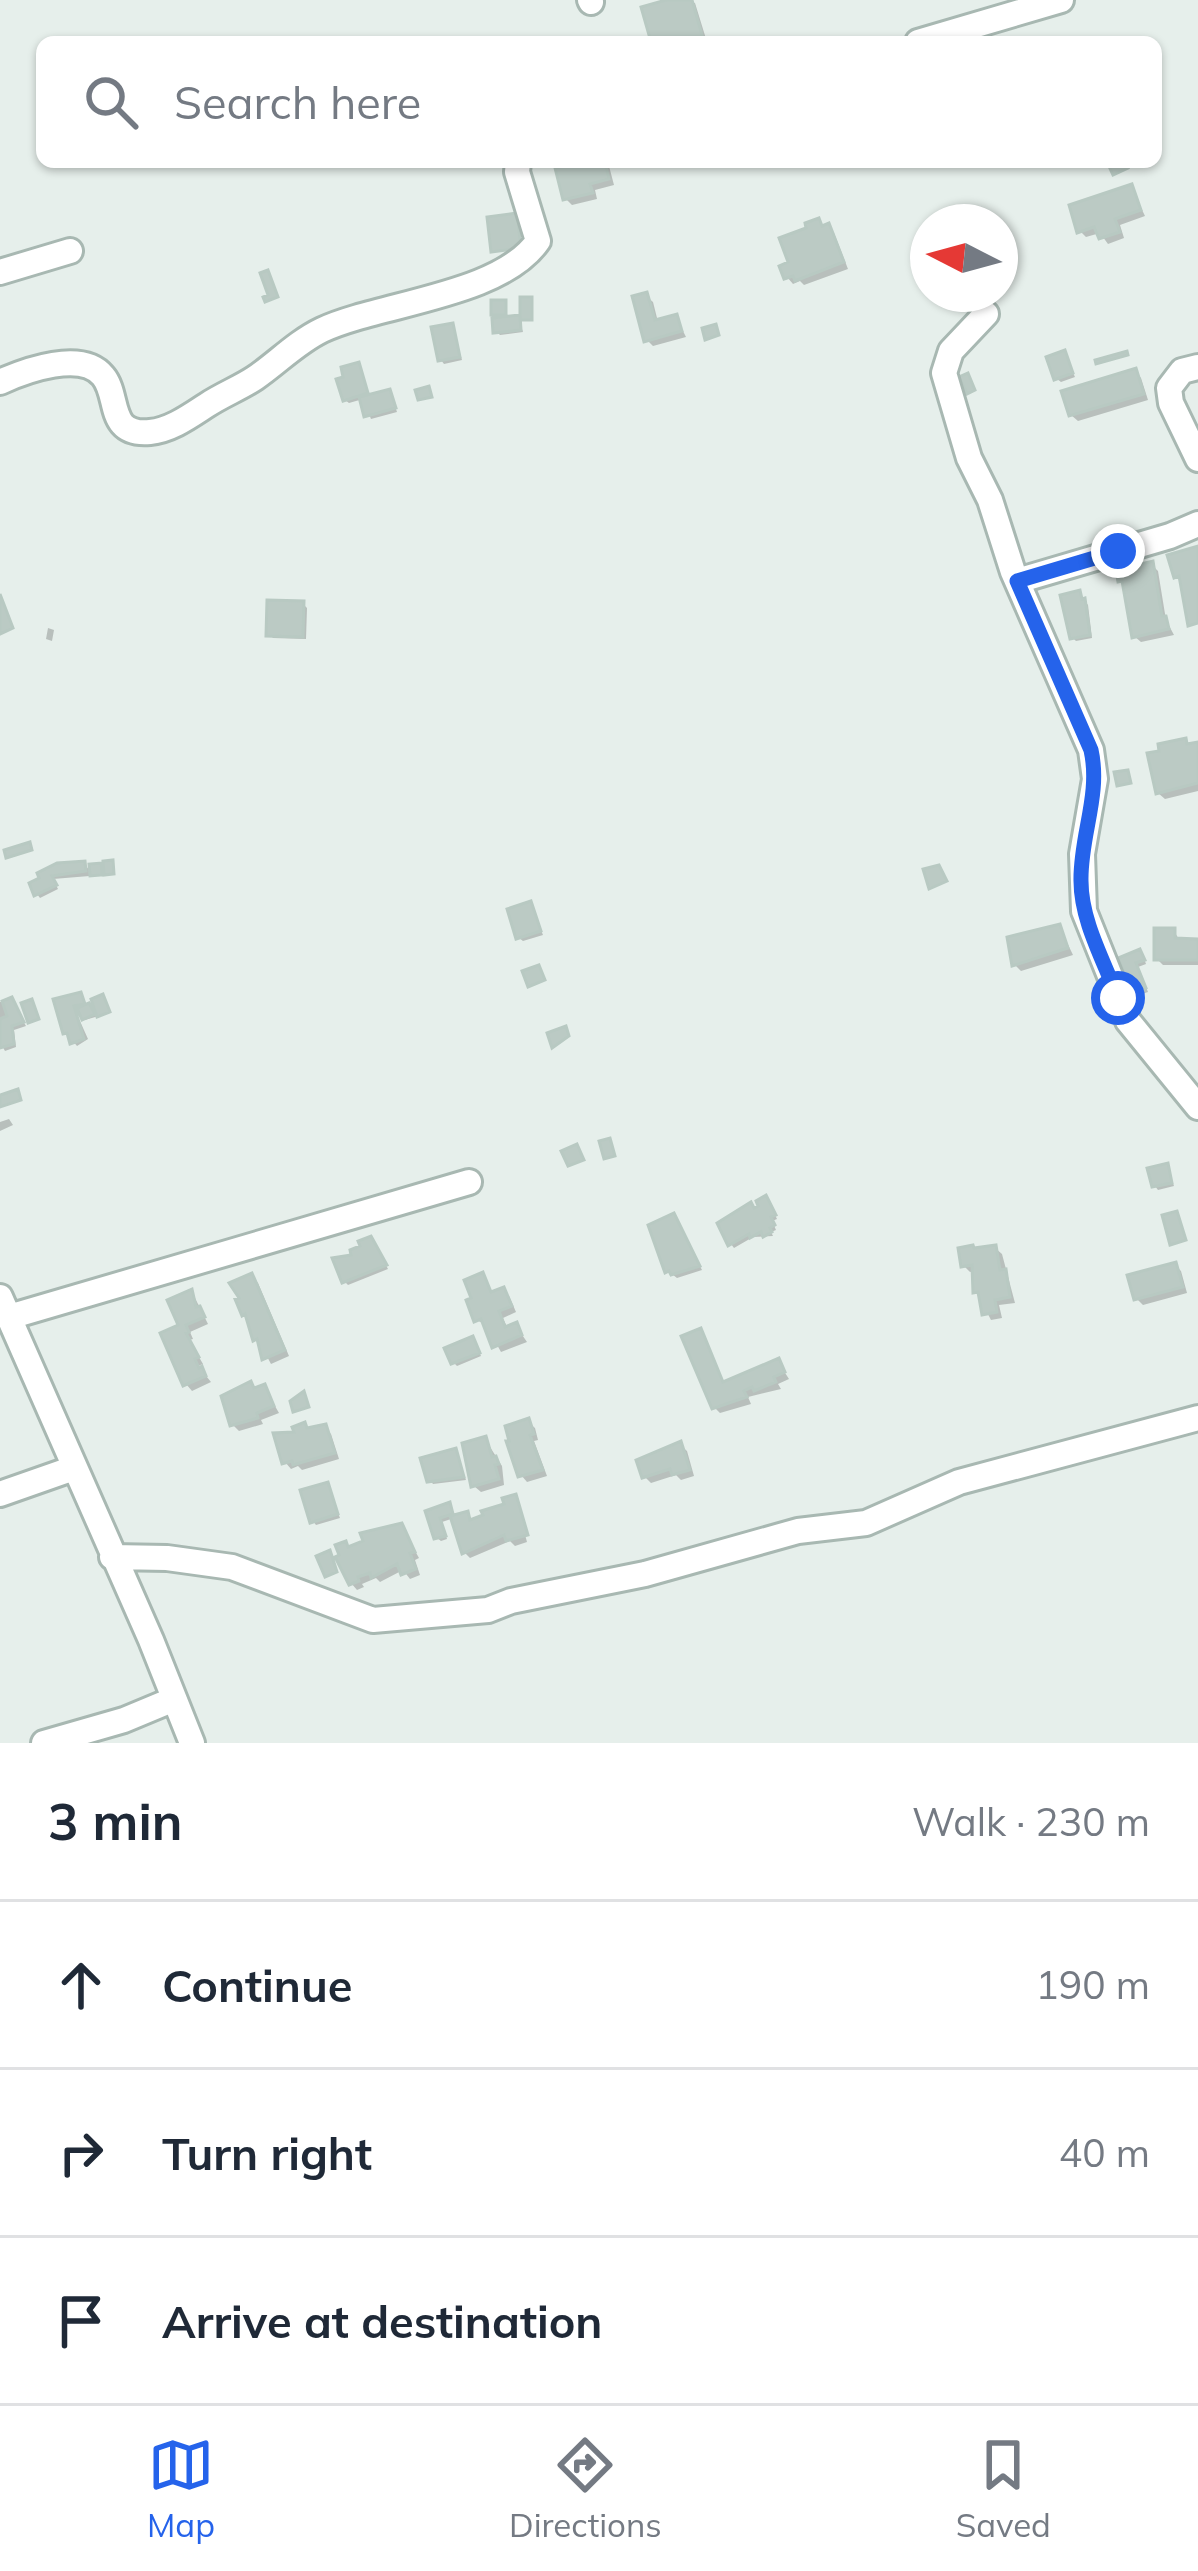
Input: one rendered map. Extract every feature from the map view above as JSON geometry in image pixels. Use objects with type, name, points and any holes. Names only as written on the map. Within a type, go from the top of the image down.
[{"type":"street","points":[[938,36],[1061,0]]},
{"type":"street","points":[[0,382],[79,363],[101,372],[109,385],[114,413],[124,425],[152,432],[178,423],[254,379],[319,331],[416,304],[511,266],[538,241],[517,168]]},
{"type":"street","points":[[0,272],[70,251]]},
{"type":"street","points":[[986,314],[951,351],[944,373],[970,458],[990,500],[1017,581],[1094,765],[1094,793],[1082,854],[1084,911],[1128,1021],[1198,1107]]},
{"type":"street","points":[[1198,367],[1182,370],[1169,388],[1171,403],[1198,459]]},
{"type":"street","points":[[1017,581],[1198,524]]},
{"type":"street","points":[[191,1743],[151,1640],[4,1307],[469,1182]]},
{"type":"street","points":[[112,1557],[232,1567],[374,1620],[488,1610],[798,1532],[866,1523],[959,1483],[1198,1418]]},
{"type":"street","points":[[0,1494],[74,1468]]},
{"type":"street","points":[[44,1743],[124,1720],[172,1700]]},
{"type":"building","points":[[692,0],[702,36],[649,36],[641,7]]},
{"type":"building","points":[[555,168],[606,168],[609,179],[590,184],[593,193],[563,200]]},
{"type":"building","points":[[1132,184],[1141,210],[1115,219],[1120,232],[1099,239],[1094,227],[1077,233],[1069,205]]},
{"type":"building","points":[[517,213],[521,248],[491,252],[487,217]]},
{"type":"building","points":[[819,218],[822,226],[829,223],[844,262],[795,281],[793,276],[784,279],[779,266],[788,262],[779,238]]},
{"type":"building","points":[[268,270],[278,297],[265,302],[263,297],[268,295],[260,273]]},
{"type":"building","points":[[647,292],[655,320],[677,314],[682,331],[644,342],[632,296]]},
{"type":"building","points":[[520,297],[532,297],[532,320],[520,320]]},
{"type":"building","points":[[491,300],[506,300],[506,315],[491,315]]},
{"type":"building","points":[[520,315],[521,330],[493,333],[492,318]]},
{"type":"building","points":[[453,323],[460,357],[438,361],[431,327]]},
{"type":"building","points":[[716,324],[719,335],[705,340],[702,328]]},
{"type":"building","points":[[1065,350],[1073,373],[1054,380],[1046,357]]},
{"type":"building","points":[[1127,351],[1128,355],[1096,364],[1095,360]]},
{"type":"building","points":[[359,362],[368,393],[343,401],[336,379],[343,377],[341,367]]},
{"type":"building","points":[[1136,368],[1144,394],[1069,416],[1061,391]]},
{"type":"building","points":[[968,373],[975,390],[967,394],[959,377]]},
{"type":"building","points":[[429,386],[432,397],[418,400],[415,390]]},
{"type":"building","points":[[390,389],[396,408],[364,417],[359,397]]},
{"type":"building","points":[[1198,546],[1198,623],[1188,626],[1179,576],[1174,578],[1167,555]]},
{"type":"building","points":[[1153,561],[1162,616],[1169,629],[1132,638],[1116,570]]},
{"type":"building","points":[[1080,590],[1090,635],[1070,639],[1060,595]]},
{"type":"building","points":[[0,594],[13,628],[0,634]]},
{"type":"building","points":[[267,600],[304,601],[303,637],[266,636]]},
{"type":"building","points":[[1186,738],[1187,744],[1198,742],[1198,783],[1156,794],[1147,753],[1159,751],[1158,744]]},
{"type":"building","points":[[1128,770],[1131,783],[1117,786],[1114,772]]},
{"type":"building","points":[[30,842],[32,850],[6,858],[4,850]]},
{"type":"building","points":[[113,860],[114,874],[104,875],[103,861]]},
{"type":"building","points":[[85,861],[86,871],[52,876],[57,885],[34,896],[29,883],[39,878],[37,873],[57,863]]},
{"type":"building","points":[[101,863],[102,875],[90,876],[89,864]]},
{"type":"building","points":[[939,865],[947,881],[929,889],[923,869]]},
{"type":"building","points":[[531,901],[541,931],[516,939],[507,909]]},
{"type":"building","points":[[1060,924],[1068,948],[1012,966],[1007,937]]},
{"type":"building","points":[[1154,928],[1175,928],[1175,938],[1198,939],[1198,960],[1154,960]]},
{"type":"building","points":[[1140,949],[1145,960],[1136,963],[1146,988],[1133,994],[1118,958]]},
{"type":"building","points":[[539,965],[545,980],[528,987],[522,971]]},
{"type":"building","points":[[81,992],[85,1004],[74,1006],[84,1039],[70,1044],[53,999]]},
{"type":"building","points":[[103,994],[110,1012],[97,1017],[91,999]]},
{"type":"building","points":[[12,997],[24,1022],[12,1026],[14,1044],[0,1048],[0,1019],[7,1016],[2,1001]]},
{"type":"building","points":[[32,999],[39,1019],[28,1023],[21,1003]]},
{"type":"building","points":[[89,1003],[95,1014],[82,1020],[77,1008]]},
{"type":"building","points":[[566,1026],[569,1036],[552,1048],[547,1033]]},
{"type":"building","points":[[18,1089],[21,1100],[0,1107],[0,1095]]},
{"type":"building","points":[[610,1138],[615,1156],[604,1159],[599,1141]]},
{"type":"building","points":[[577,1144],[584,1160],[568,1166],[561,1151]]},
{"type":"building","points":[[1168,1163],[1172,1183],[1152,1187],[1147,1168]]},
{"type":"building","points":[[766,1195],[776,1215],[771,1217],[772,1232],[763,1237],[761,1232],[750,1238],[749,1234],[728,1246],[717,1223],[751,1202],[754,1208],[758,1206],[756,1201]]},
{"type":"building","points":[[1177,1211],[1186,1240],[1170,1245],[1162,1215]]},
{"type":"building","points":[[674,1213],[700,1266],[671,1275],[665,1273],[648,1225]]},
{"type":"building","points":[[371,1236],[387,1265],[342,1283],[332,1258],[351,1255],[350,1250],[360,1246],[358,1241]]},
{"type":"building","points":[[996,1245],[1000,1270],[1006,1269],[1010,1297],[995,1300],[997,1312],[982,1315],[978,1292],[973,1293],[972,1265],[961,1267],[958,1248]]},
{"type":"building","points":[[1176,1262],[1183,1287],[1134,1300],[1127,1275]]},
{"type":"building","points":[[483,1272],[491,1292],[504,1287],[512,1306],[499,1311],[505,1327],[517,1322],[522,1335],[492,1348],[481,1319],[474,1322],[466,1300],[471,1298],[464,1280]]},
{"type":"building","points":[[252,1273],[285,1350],[262,1360],[257,1339],[253,1341],[229,1283]]},
{"type":"building","points":[[192,1289],[196,1307],[200,1306],[205,1317],[186,1325],[186,1333],[206,1376],[183,1386],[160,1333],[178,1325],[167,1300]]},
{"type":"building","points":[[701,1328],[723,1382],[779,1358],[785,1372],[774,1377],[776,1382],[744,1391],[747,1397],[712,1409],[681,1336]]},
{"type":"building","points":[[473,1336],[480,1353],[451,1364],[444,1348]]},
{"type":"building","points":[[251,1381],[254,1388],[265,1384],[274,1406],[257,1413],[258,1418],[230,1426],[221,1396]]},
{"type":"building","points":[[304,1391],[309,1407],[293,1412],[290,1401]]},
{"type":"building","points":[[529,1418],[543,1470],[518,1477],[505,1426]]},
{"type":"building","points":[[305,1422],[307,1428],[326,1424],[335,1453],[282,1464],[273,1433],[294,1432],[292,1427]]},
{"type":"building","points":[[486,1436],[499,1464],[495,1465],[499,1479],[471,1487],[462,1443]]},
{"type":"building","points":[[681,1441],[690,1470],[672,1475],[670,1469],[642,1478],[636,1460]]},
{"type":"building","points":[[456,1448],[464,1477],[427,1482],[420,1458]]},
{"type":"building","points":[[328,1482],[338,1514],[310,1523],[300,1490]]},
{"type":"building","points":[[516,1494],[528,1535],[506,1541],[504,1535],[462,1554],[450,1516],[468,1511],[470,1520]]},
{"type":"building","points":[[450,1502],[453,1514],[440,1518],[446,1536],[434,1539],[425,1511]]},
{"type":"building","points":[[402,1523],[415,1552],[410,1553],[416,1569],[401,1575],[397,1564],[371,1578],[370,1573],[358,1577],[359,1581],[349,1585],[335,1557],[339,1555],[335,1545],[346,1541],[348,1547],[363,1541],[360,1533]]},
{"type":"building","points":[[330,1550],[337,1572],[325,1577],[316,1556]]},
{"type":"route","points":[[1118,551],[1017,581],[1091,750],[1095,779],[1082,854],[1084,911],[1118,998]]}]
